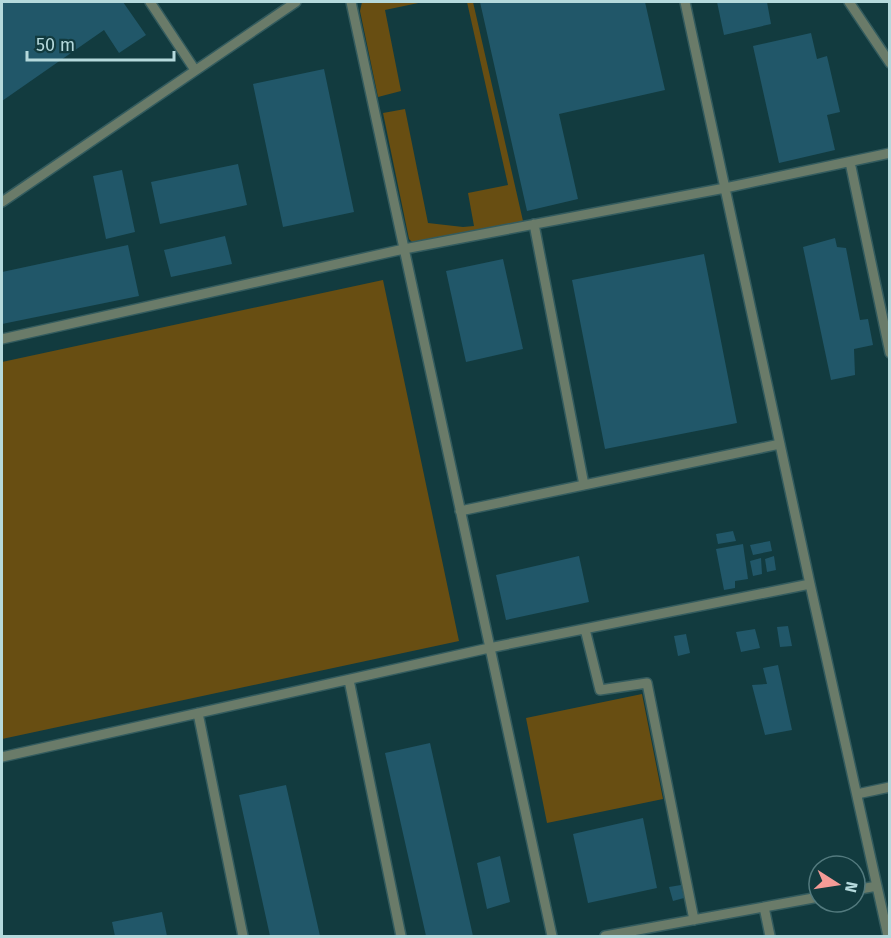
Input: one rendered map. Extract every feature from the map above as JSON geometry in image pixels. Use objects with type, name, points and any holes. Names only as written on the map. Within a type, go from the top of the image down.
[{"type":"lane","points":[[150,2],[195,70]]},
{"type":"lane","points":[[2,202],[296,2]]},
{"type":"lane","points":[[351,2],[552,936]]},
{"type":"lane","points":[[685,2],[888,936]]},
{"type":"lane","points":[[849,2],[890,63]]},
{"type":"lane","points":[[2,339],[404,249],[725,188],[890,153]]},
{"type":"lane","points":[[850,162],[890,353]]},
{"type":"lane","points":[[534,224],[584,485]]},
{"type":"lane","points":[[460,511],[780,444]]},
{"type":"lane","points":[[2,757],[489,648],[810,584]]},
{"type":"lane","points":[[585,629],[600,690],[647,683],[694,920]]},
{"type":"lane","points":[[349,680],[401,936]]},
{"type":"lane","points":[[198,713],[243,936]]},
{"type":"lane","points":[[857,794],[890,788]]},
{"type":"lane","points":[[867,888],[877,886]]},
{"type":"lane","points":[[605,936],[807,899]]},
{"type":"lane","points":[[764,907],[770,936]]},
{"type":"shaded area","points":[[362,2],[423,2],[385,10],[401,91],[378,97],[360,11]]},
{"type":"shaded area","points":[[467,2],[473,2],[523,221],[413,243],[409,239],[383,113],[405,109],[428,223],[474,226],[468,193],[508,185]]},
{"type":"shaded area","points":[[383,280],[459,641],[2,739],[2,362]]},
{"type":"shaded area","points":[[642,694],[663,799],[547,823],[526,718]]},
{"type":"building","points":[[2,2],[123,2],[146,35],[119,53],[104,30],[2,101]]},
{"type":"building","points":[[480,2],[645,2],[665,90],[559,114],[578,199],[527,211]]},
{"type":"building","points":[[717,2],[767,2],[771,24],[724,35]]},
{"type":"building","points":[[811,33],[817,59],[827,56],[840,112],[827,115],[835,150],[779,163],[753,46]]},
{"type":"building","points":[[324,69],[354,212],[283,227],[253,84]]},
{"type":"building","points":[[238,164],[247,205],[160,224],[151,182]]},
{"type":"building","points":[[122,170],[135,232],[106,239],[93,176]]},
{"type":"building","points":[[225,236],[232,264],[171,277],[164,250]]},
{"type":"building","points":[[835,238],[837,247],[846,248],[860,320],[868,319],[873,345],[854,349],[855,375],[831,380],[803,247]]},
{"type":"building","points":[[128,245],[139,296],[2,324],[2,272]]},
{"type":"building","points":[[704,254],[737,423],[605,449],[572,280]]},
{"type":"building","points":[[503,259],[523,349],[466,362],[446,271]]},
{"type":"building","points":[[733,531],[736,541],[718,544],[716,534]]},
{"type":"building","points":[[770,541],[772,551],[753,555],[750,545]]},
{"type":"building","points":[[743,544],[748,579],[735,581],[735,588],[724,590],[716,549]]},
{"type":"building","points":[[579,556],[589,602],[506,620],[496,575]]},
{"type":"building","points":[[774,556],[776,570],[767,572],[765,559]]},
{"type":"building","points":[[761,558],[762,574],[753,576],[750,561]]},
{"type":"building","points":[[788,626],[792,646],[780,647],[777,627]]},
{"type":"building","points":[[755,629],[760,648],[741,652],[736,632]]},
{"type":"building","points":[[686,634],[690,653],[678,656],[674,636]]},
{"type":"building","points":[[778,665],[792,730],[765,735],[752,685],[767,684],[763,668]]},
{"type":"building","points":[[430,743],[473,936],[426,936],[385,753]]},
{"type":"building","points":[[286,785],[320,936],[270,936],[239,795]]},
{"type":"building","points":[[643,818],[657,888],[588,903],[573,834]]},
{"type":"building","points":[[500,856],[510,902],[487,909],[477,863]]},
{"type":"building","points":[[681,885],[684,898],[673,901],[669,887]]},
{"type":"building","points":[[162,912],[167,936],[115,936],[112,922]]}]
